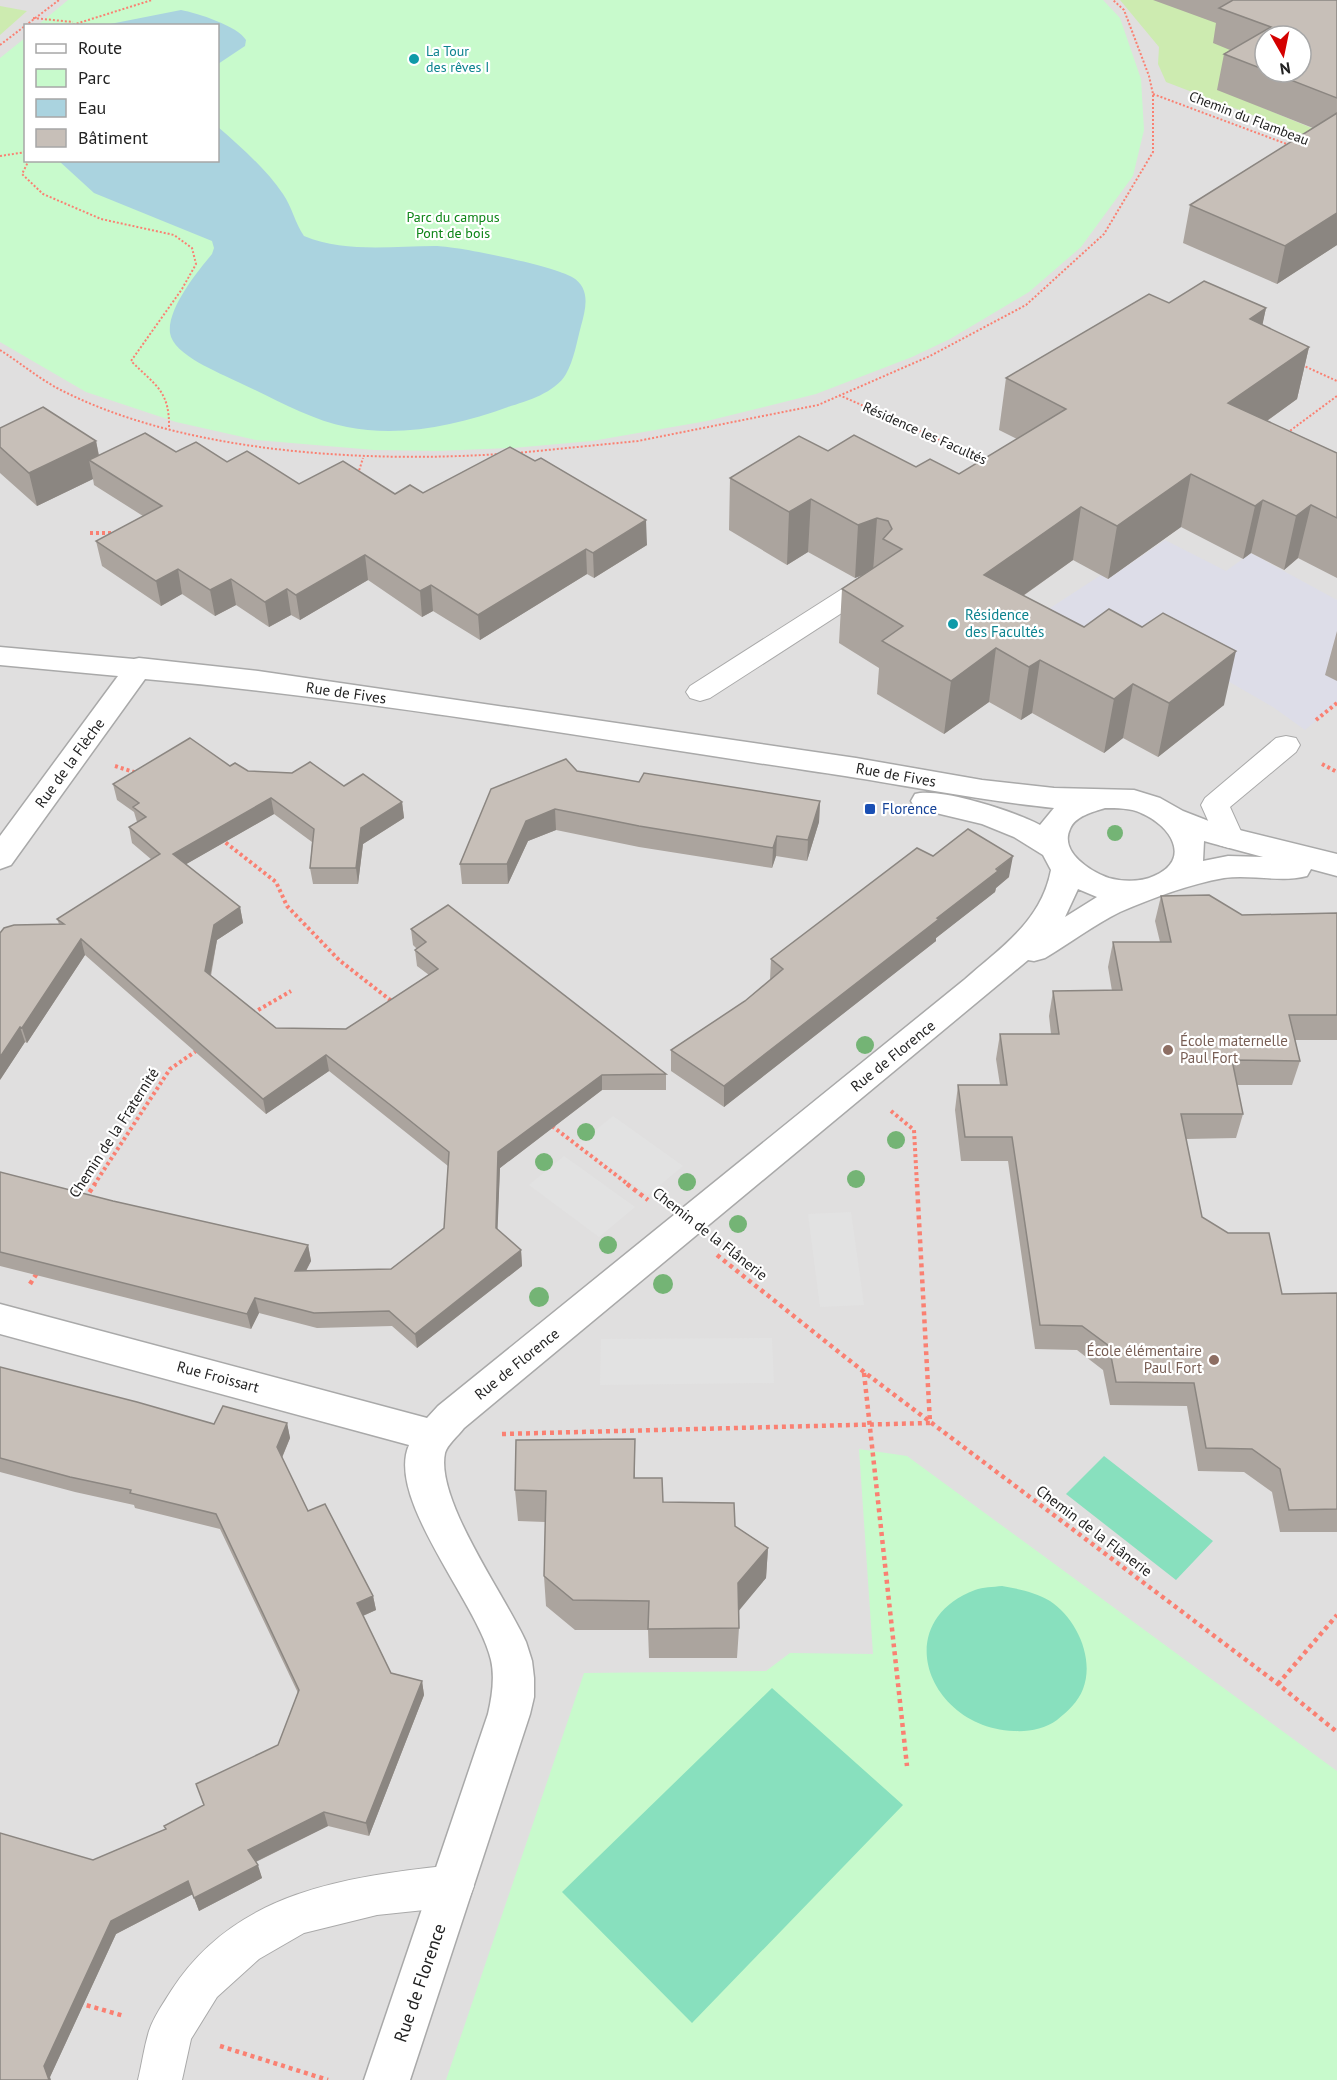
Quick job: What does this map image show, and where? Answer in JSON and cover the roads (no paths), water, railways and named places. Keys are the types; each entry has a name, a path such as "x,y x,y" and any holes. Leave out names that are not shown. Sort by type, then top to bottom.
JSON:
{"street":[{"name":"Rue de Fives","path":"0,656 139,667 290,684 836,765 982,790 1054,798 1102,798"},
{"name":"Rue de la Flèche","path":"0,858 139,667"},
{"name":"Rue de Fives","path":"691,745 972,812 1028,831 1060,858"},
{"path":"1337,865 1196,828 1149,805 1118,798 1102,798 1073,807 1063,815 1052,835 1060,858 1091,884 1120,892 1149,890 1179,876 1228,867 1265,866 1337,872"},
{"path":"1174,819 1187,835 1190,853 1189,861 1179,876"},
{"name":"Rue de Florence","path":"387,2080 453,1887 513,1697 512,1661 499,1625 441,1522 430,1496 426,1483 424,1459 427,1448 451,1417 975,988 1039,930 1060,899 1060,858"},
{"name":"Rue de Florence","path":"975,988 1075,923 1108,905 1149,890"},
{"name":"Rue Froissart","path":"3,1320 435,1436"}],"lane":[{"path":"700,692 873,581"},
{"path":"1228,837 1215,805 1286,746"},
{"path":"160,2080 171,2031 202,1982 244,1944 296,1914 377,1894 453,1887"}],"water":[{"path":"181,10 226,25 246,40 245,46 219,63 219,24 110,24"},
{"path":"219,128 269,176 286,199 304,236 352,247 435,246 463,249 526,262 572,277 582,287 586,299 571,363 561,381 548,391 524,402 469,419 429,428 388,431 333,424 292,408 220,374 179,349 170,333 173,313 184,291 212,254 214,248 212,241 94,193 60,162 219,162"}],"place":[{"name":"La Tour des rêves I","path":"414,59"},
{"name":"Résidence des Facultés","path":"953,624"},
{"name":"Florence","path":"870,809"},
{"name":"École maternelle Paul Fort","path":"1168,1050"},
{"name":"École élémentaire Paul Fort","path":"1214,1360"}],"park label":[{"name":"Parc du campus Pont de bois","path":"453,226"}]}
